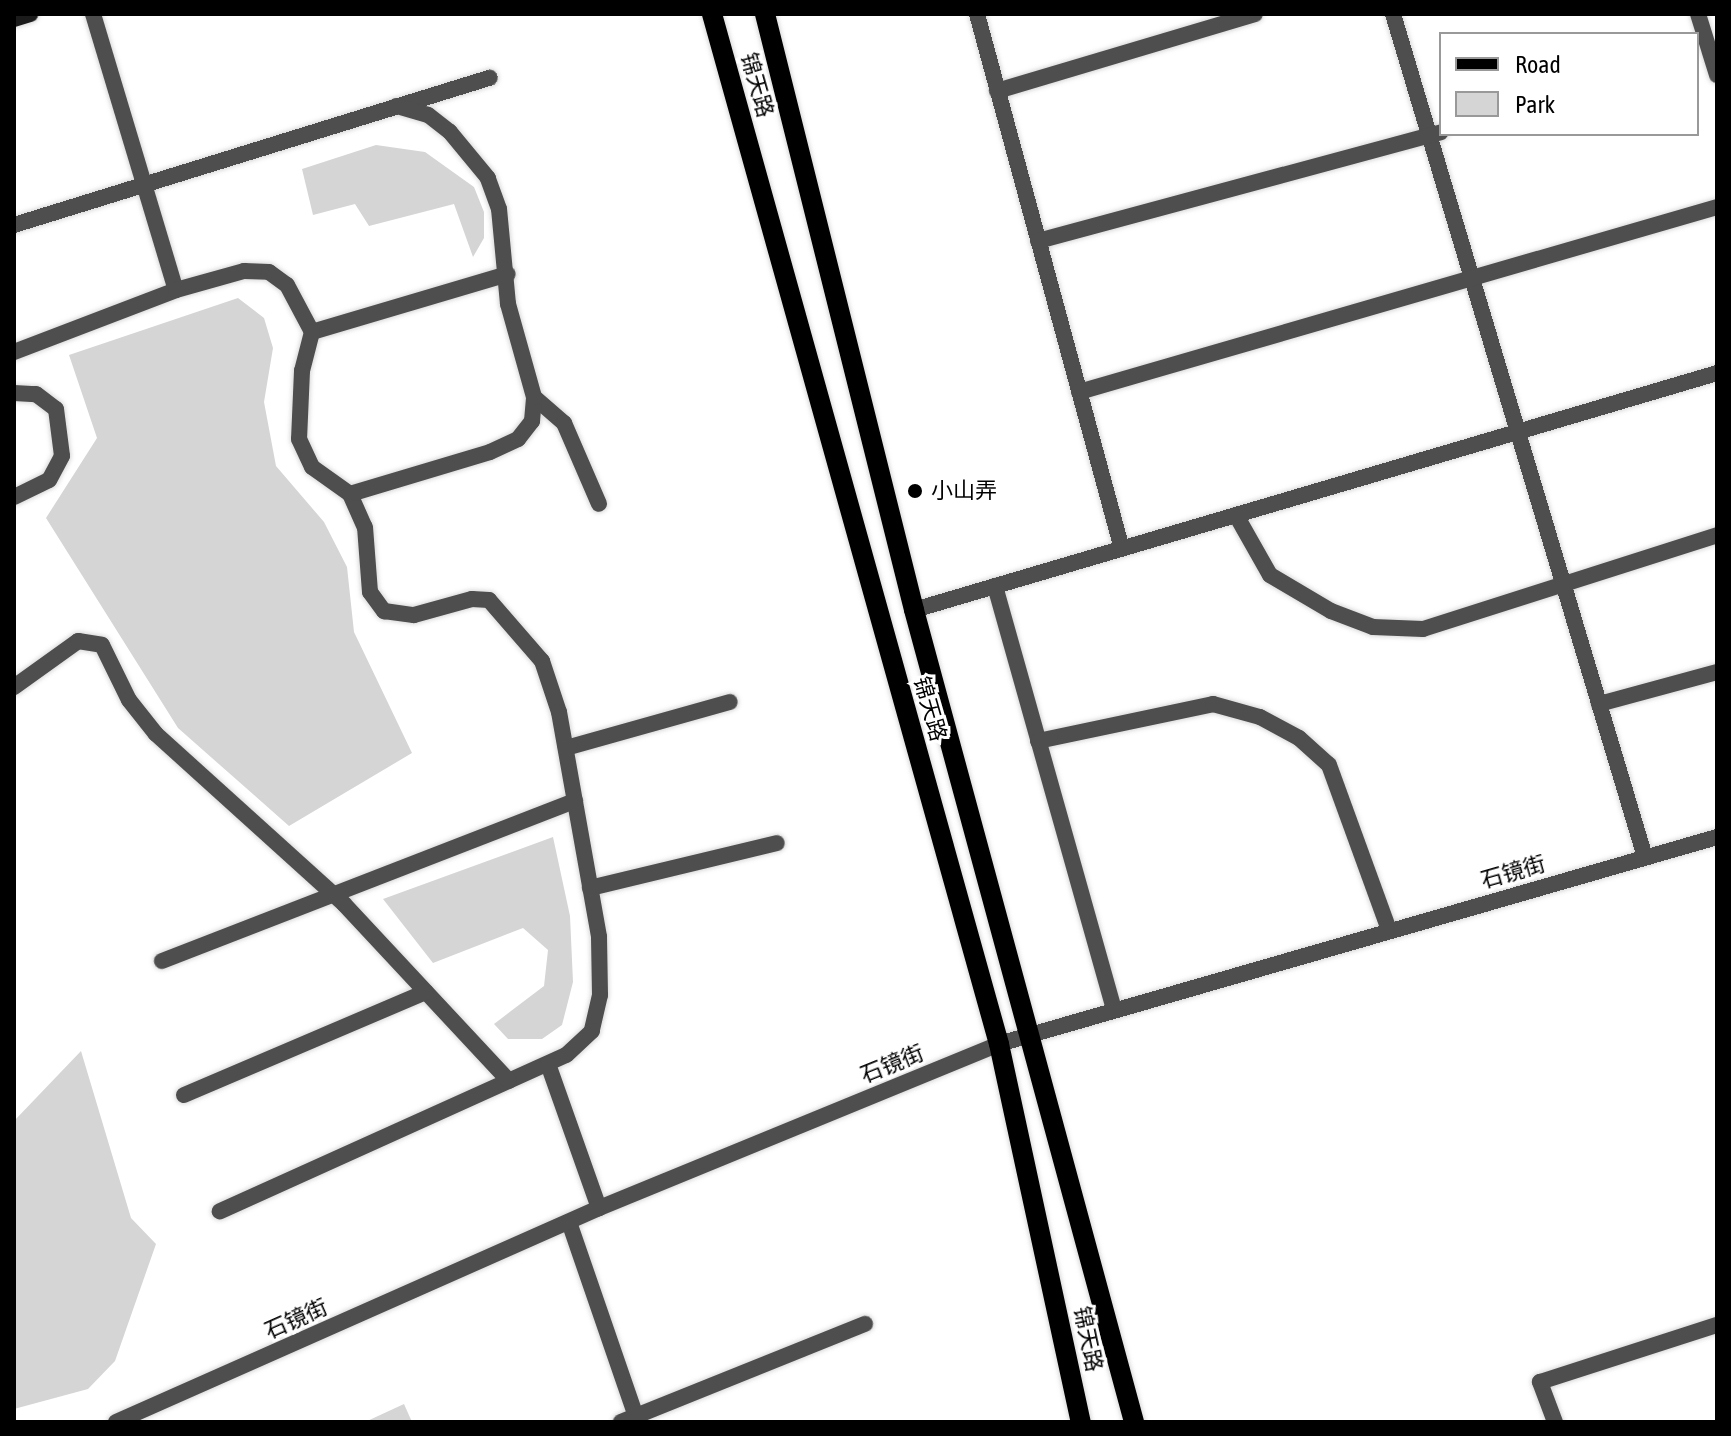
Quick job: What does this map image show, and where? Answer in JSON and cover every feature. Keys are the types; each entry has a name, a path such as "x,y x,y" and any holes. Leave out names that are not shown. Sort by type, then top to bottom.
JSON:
{"main road":[{"path":"14,19 30,14"},
{"name":"锦天路","path":"712,14 999,1044 1081,1422"},
{"name":"锦天路","path":"765,14 914,610 1032,1033 1134,1422"}],"street":[{"path":"93,14 176,290"},
{"path":"977,14 1122,549"},
{"path":"997,91 1255,14"},
{"path":"1393,14 1435,133 1472,278 1645,857"},
{"path":"1698,14 1704,54 1717,75"},
{"path":"14,225 490,78"},
{"path":"350,494 490,452 518,439 532,421 534,397 508,304 508,274 499,209 488,178 450,132 428,115 396,106"},
{"path":"1038,241 1435,133"},
{"path":"1079,392 1717,207"},
{"path":"14,352 176,290 244,271 269,272 287,285 312,332 302,371 299,439 312,467 350,494 365,527 370,592 384,611 414,615 472,599 489,600 542,661 566,748 590,888 600,995 592,1031 548,1064 220,1211"},
{"path":"312,332 508,274"},
{"path":"914,610 1717,373"},
{"path":"14,393 36,394 56,409 62,456 49,480 14,497"},
{"path":"534,397 564,423 599,504"},
{"path":"1236,515 1270,575 1331,611 1373,627 1423,629 1717,535"},
{"path":"995,586 1114,1009"},
{"path":"14,687 78,641 102,645 129,700 156,734 333,893 509,1081"},
{"path":"1599,704 1717,672"},
{"path":"566,748 730,702"},
{"path":"1038,741 1213,704 1260,717 1299,738 1329,765 1389,930"},
{"path":"162,961 575,801"},
{"name":"石镜街","path":"116,1422 599,1208 999,1044 1717,837"},
{"path":"590,888 777,843"},
{"path":"184,1095 426,992"},
{"path":"548,1064 599,1208"},
{"path":"569,1222 631,1420 865,1324"},
{"path":"1555,1422 1540,1382 1717,1325"}],"green space":[{"path":"376,145 425,152 474,187 484,212 484,238 473,257 454,204 369,226 355,204 313,215 302,169"},
{"path":"238,298 264,318 273,348 264,402 276,466 324,522 347,567 354,632 412,753 289,826 178,728 46,518 97,438 69,355"},
{"path":"553,837 570,916 573,982 562,1025 542,1039 508,1039 494,1024 544,986 548,950 523,928 433,963 383,899"},
{"path":"81,1051 131,1218 156,1244 115,1361 88,1389 14,1409 14,1121"},
{"path":"404,1404 412,1422 365,1422"}],"place":[{"name":"小山弄","path":"915,491"}]}
